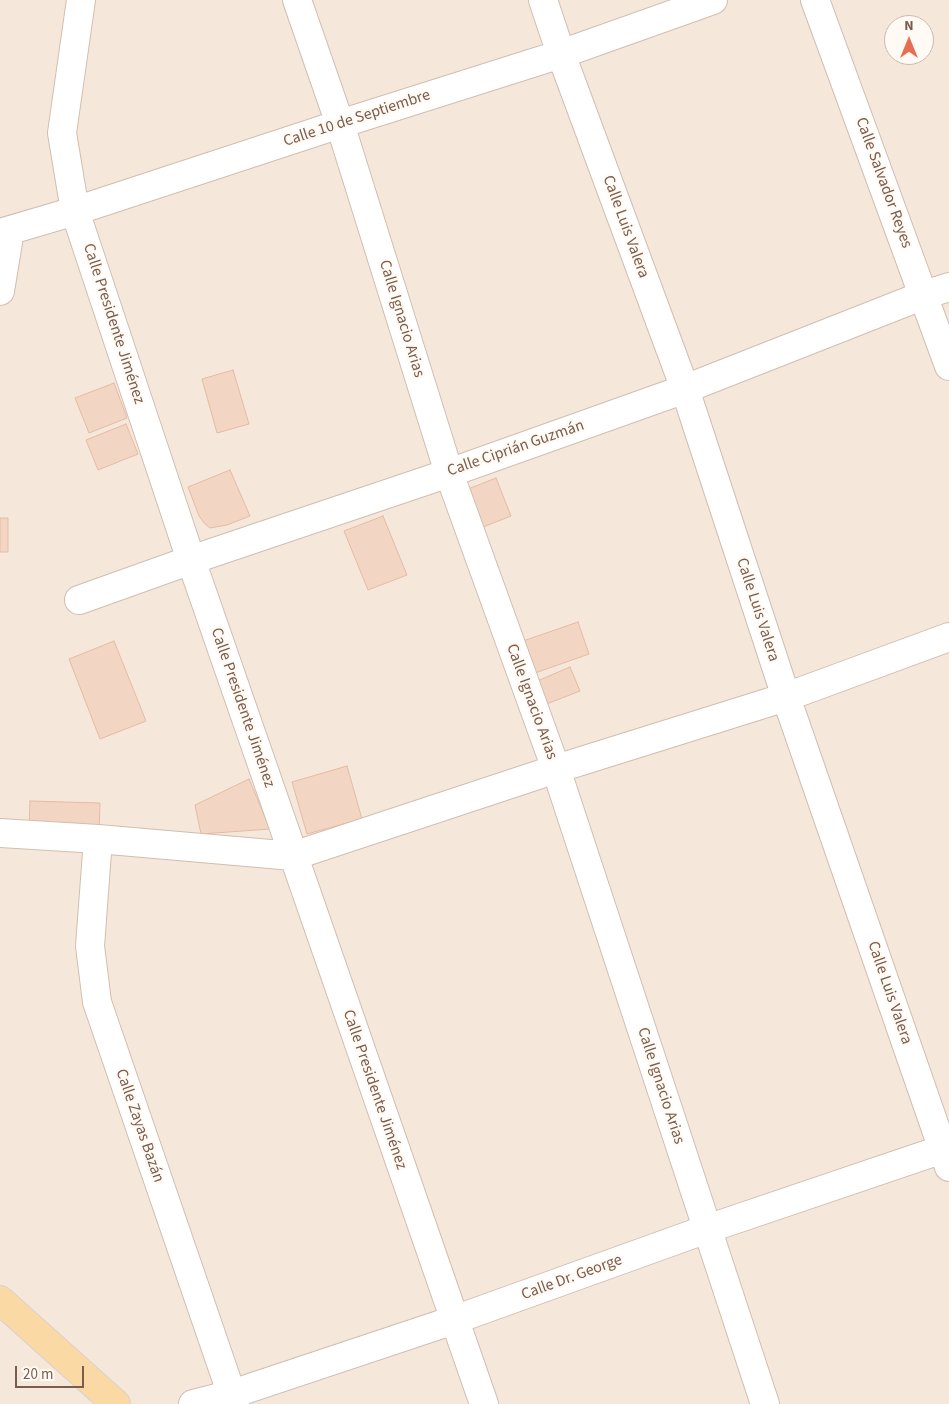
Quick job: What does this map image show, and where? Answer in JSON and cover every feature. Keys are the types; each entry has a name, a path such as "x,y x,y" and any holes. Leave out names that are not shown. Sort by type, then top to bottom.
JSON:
{"main road":[{"path":"0,1300 116,1404"}],"street":[{"name":"Calle Presidente Jiménez","path":"81,0 62,133 75,211 191,560 484,1404"},
{"name":"Calle Ignacio Arias","path":"297,0 340,124 449,473 556,769 765,1404"},
{"name":"Calle Luis Valera","path":"543,0 685,389 786,697 947,1154"},
{"name":"Calle 10 de Septiembre","path":"5,231 75,211 562,54 713,0"},
{"name":"Calle Salvador Reyes","path":"815,0 936,291 949,366"},
{"path":"0,291 5,231"},
{"name":"Calle Ciprián Guzmán","path":"79,600 449,473 685,389 936,291"},
{"path":"0,833 98,839 293,856 556,769 786,697 949,637"},
{"name":"Calle Zayas Bazán","path":"98,839 90,946 97,1002 234,1399"},
{"name":"Calle Dr. George","path":"193,1404 234,1399 706,1229 947,1154"}],"shaded area":[{"path":"0,0 949,0 949,1404 0,1404"}],"building":[{"path":"233,370 249,424 217,433 202,379"},
{"path":"114,383 127,418 89,433 75,398"},
{"path":"126,424 138,454 98,470 86,440"},
{"path":"230,470 250,516 227,525 210,528 199,516 188,487"},
{"path":"496,478 511,516 483,527 468,489"},
{"path":"383,516 407,575 368,590 344,531"},
{"path":"0,518 8,518 8,552 0,552"},
{"path":"578,622 589,654 535,673 523,641"},
{"path":"114,641 146,721 100,739 69,659"},
{"path":"570,667 580,691 544,705 535,682"},
{"path":"347,766 362,819 307,834 292,782"},
{"path":"249,779 270,829 201,834 195,805"},
{"path":"30,801 100,803 99,832 29,829"}]}
